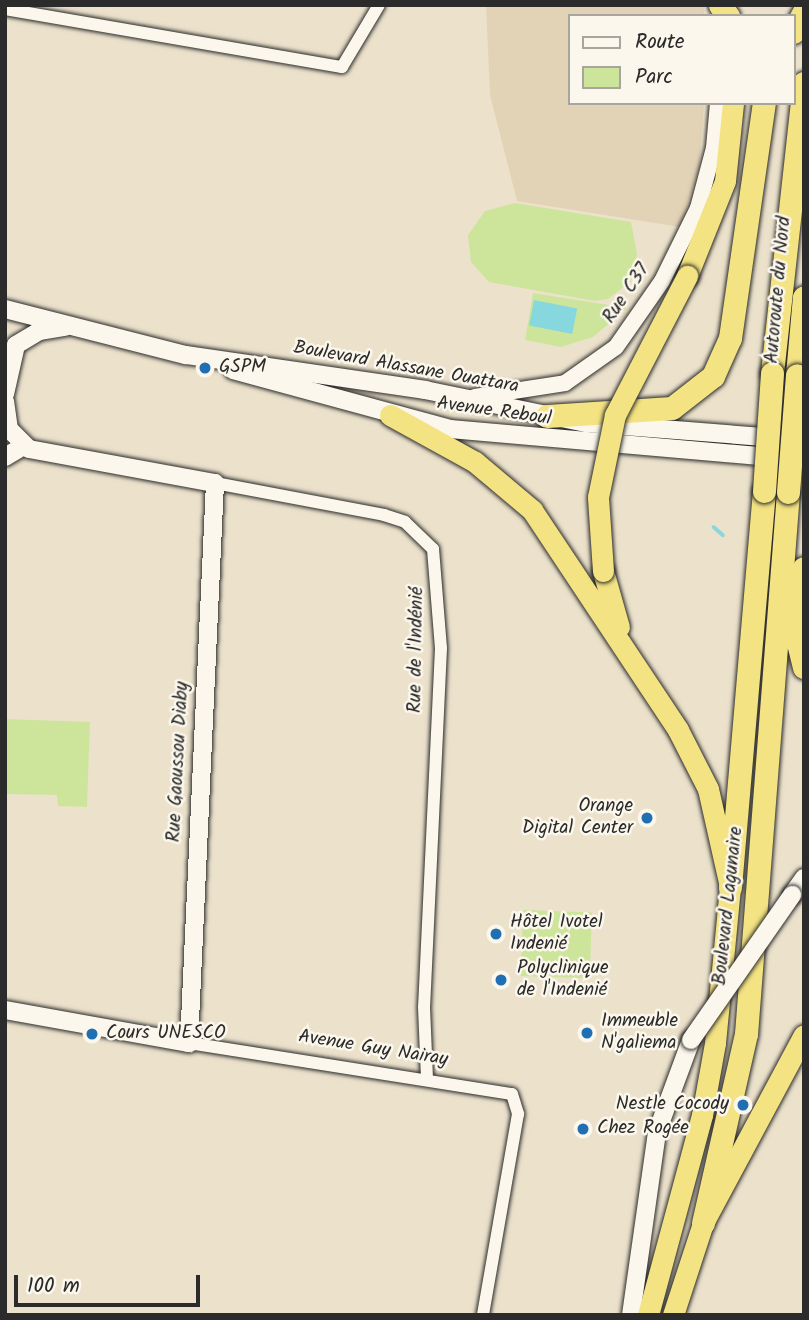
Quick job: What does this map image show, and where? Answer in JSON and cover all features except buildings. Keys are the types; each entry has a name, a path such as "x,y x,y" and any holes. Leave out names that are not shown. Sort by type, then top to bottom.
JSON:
{"highway":[{"path":"795,28 804,11"},
{"name":"Autoroute du Nord","path":"764,491 772,373 804,83"},
{"path":"638,674 603,571 598,498 615,415 687,276 725,181 733,105"},
{"path":"547,416 660,411 697,394 713,376 730,338 764,105"},
{"name":"Autoroute du Nord","path":"788,492 804,298"},
{"path":"390,415 475,462 532,510 699,767 730,887"},
{"name":"Boulevard Lagunaire","path":"648,1315 702,1115 730,887 764,491"},
{"name":"Boulevard Lagunaire","path":"673,1315 703,1223 747,1034 788,492"},
{"path":"804,568 797,639 804,667"},
{"path":"703,1223 804,1035"}],"main road":[{"name":"Boulevard Alassane Ouattara","path":"5,309 186,355 462,398 547,416 804,440"},
{"path":"5,394 8,362 21,340 73,326"},
{"name":"Avenue Reboul","path":"186,355 390,415 508,438 804,460"},
{"path":"5,401 9,429 23,446 5,457"},
{"name":"Rue de l'Indénié","path":"23,446 215,483"},
{"name":"Rue Gaoussou Diaby","path":"189,1043 215,483"},
{"path":"631,1315 657,1132 691,1040 804,878"},
{"name":"Avenue Guy Nairay","path":"9,1013 189,1043"}],"street":[{"path":"5,8 345,66 379,5"},
{"name":"Rue C37","path":"462,398 565,383 616,347 662,281 698,208 710,169 718,105"},
{"name":"Rue de l'Indénié","path":"215,483 384,515 405,522 433,549 441,648 424,1007 427,1078"},
{"name":"Avenue Guy Nairay","path":"189,1043 427,1078 512,1094 519,1103 483,1315"}],"shaded area":[{"path":"486,5 703,5 705,14 568,14 568,105 704,105 699,166 680,227 517,201 490,95"}],"green space":[{"path":"515,203 631,222 637,254 631,281 608,299 595,301 489,282 471,262 468,235 485,211"},
{"path":"533,293 627,308 593,337 561,347 525,340"},
{"path":"5,719 90,722 87,807 58,806 57,795 5,794"},
{"path":"523,910 592,912 590,978 521,976"}],"water":[{"path":"534,300 577,308 572,334 529,326"}],"waterway":[{"path":"714,527 723,535"}],"place":[{"name":"GSPM","path":"205,368"},
{"name":"Orange Digital Center","path":"647,818"},
{"name":"Hôtel Ivotel Indenié","path":"496,934"},
{"name":"Polyclinique de l'Indenié","path":"501,980"},
{"name":"Immeuble N'galiema","path":"587,1033"},
{"name":"Cours UNESCO","path":"92,1034"},
{"name":"Nestle Cocody","path":"743,1105"},
{"name":"Chez Rogée","path":"583,1129"}]}
